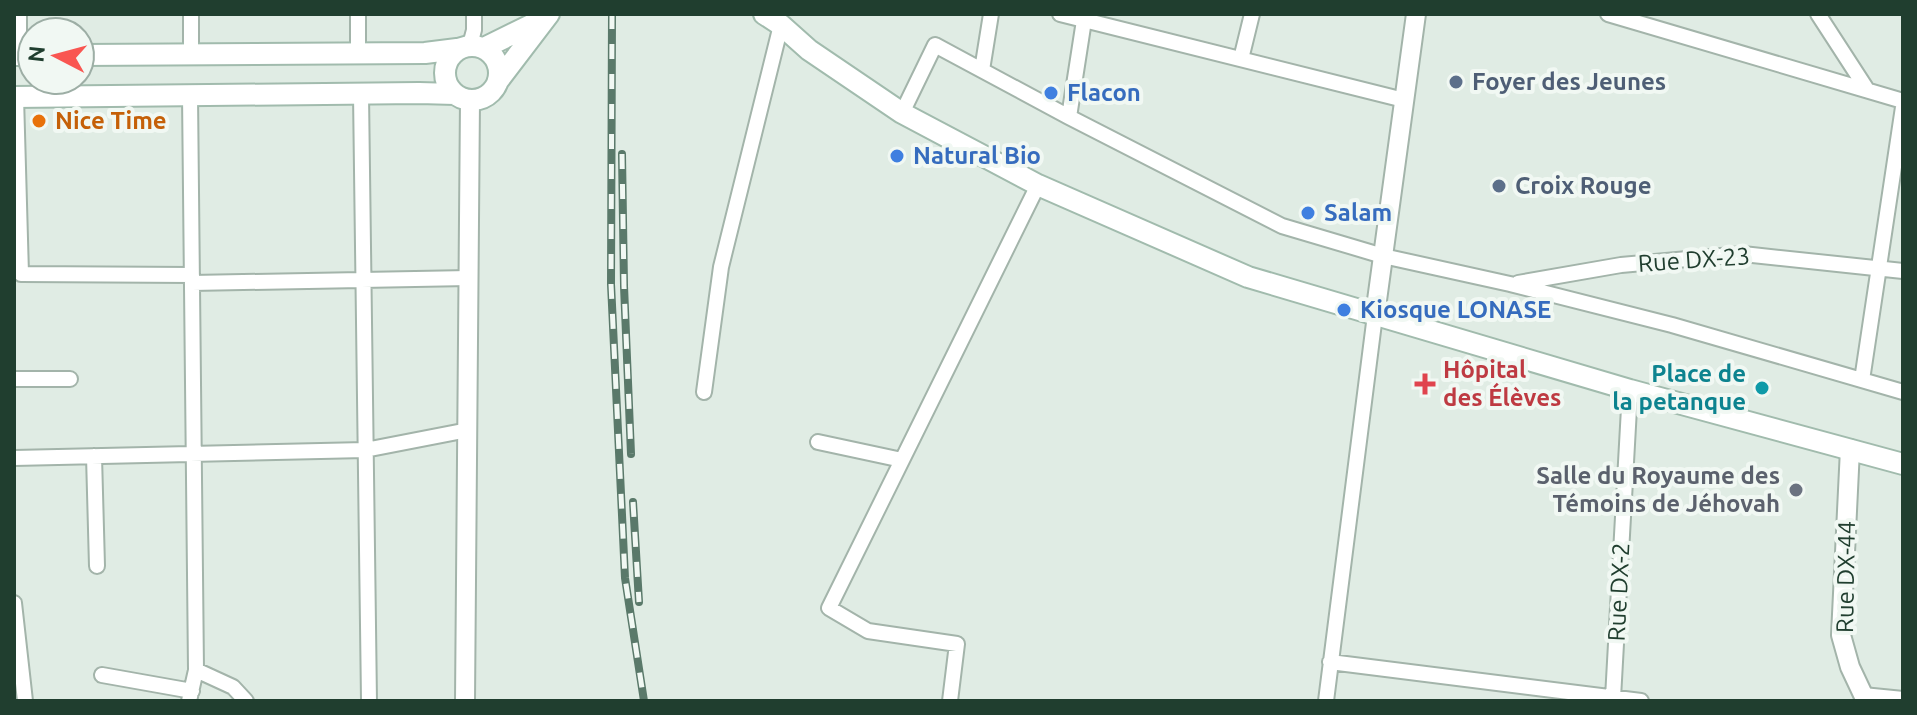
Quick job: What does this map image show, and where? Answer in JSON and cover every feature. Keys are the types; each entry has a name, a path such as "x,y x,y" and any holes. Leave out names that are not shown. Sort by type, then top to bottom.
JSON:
{"main road":[{"path":"96,55 425,53 507,38 548,16"},
{"path":"15,97 361,94 479,99 494,89 548,16"},
{"path":"772,20 809,50 902,113 1038,185 1248,277 1630,390 1903,464"},
{"path":"462,97 445,80 446,63 471,47 491,52 499,66 498,81"}],"street":[{"path":"191,14 191,54"},
{"path":"358,14 358,53"},
{"path":"471,47 474,14"},
{"path":"982,70 991,14"},
{"path":"1060,14 1085,17 1404,100"},
{"path":"1241,59 1252,14"},
{"path":"1326,701 1416,14"},
{"path":"1608,14 1903,101"},
{"path":"1818,14 1866,88"},
{"path":"1069,117 1085,17"},
{"path":"704,392 721,267 748,162 772,20"},
{"path":"902,113 935,45 1282,226 1383,256 1672,325 1903,392"},
{"path":"361,94 369,701"},
{"path":"102,675 190,696 196,670 190,95"},
{"path":"15,97 21,274 363,281 469,278"},
{"path":"462,97 469,278 465,701"},
{"path":"1862,380 1903,107"},
{"path":"950,701 957,644 868,631 829,608 1038,185"},
{"name":"Rue DX-23","path":"1510,284 1621,265 1743,254 1903,271"},
{"path":"14,379 70,379"},
{"name":"Rue DX-2","path":"1613,698 1630,390"},
{"path":"14,458 365,450 468,430"},
{"path":"818,442 902,460"},
{"name":"Rue DX-44","path":"1850,449 1841,635 1850,667 1865,698"},
{"path":"94,456 97,566"},
{"path":"14,603 25,701"},
{"path":"1330,662 1641,701"},
{"path":"196,670 233,687 246,701"},
{"path":"1865,698 1903,699"}],"railway":[{"path":"612,14 611,284 625,578 644,701"},
{"path":"622,154 631,454"},
{"path":"633,502 639,602"}],"place":[{"name":"Foyer des Jeunes","path":"1456,82"},
{"name":"Flacon","path":"1051,93"},
{"name":"Nice Time","path":"39,121"},
{"name":"Natural Bio","path":"897,156"},
{"name":"Croix Rouge","path":"1499,186"},
{"name":"Salam","path":"1308,213"},
{"name":"Kiosque LONASE","path":"1344,310"},
{"name":"Hôpital des Élèves","path":"1425,384"},
{"name":"Place de la petanque","path":"1762,388"},
{"name":"Salle du Royaume des Témoins de Jéhovah","path":"1796,490"}]}
